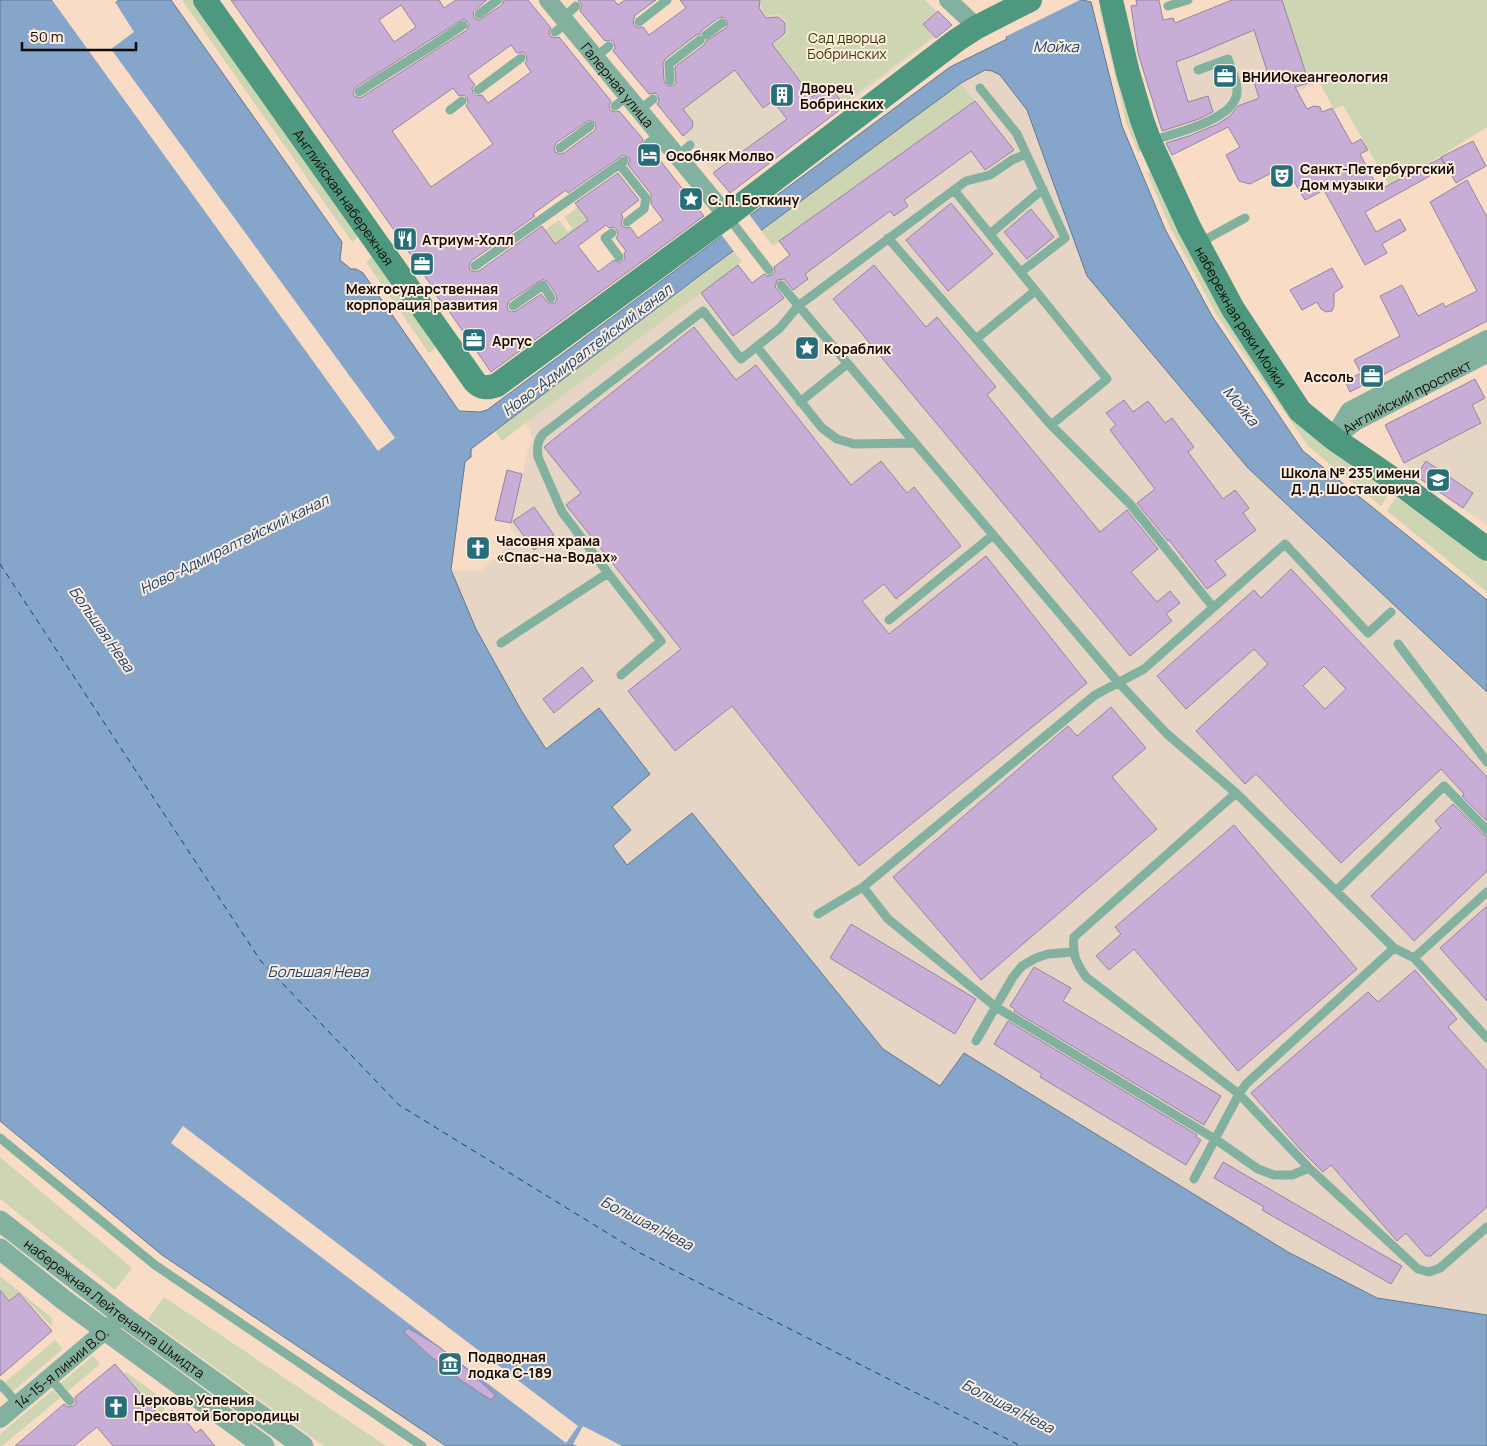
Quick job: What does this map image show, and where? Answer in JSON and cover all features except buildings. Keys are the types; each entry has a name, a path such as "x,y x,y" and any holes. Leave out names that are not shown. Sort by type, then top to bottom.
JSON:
{"main road":[{"name":"Английская набережная","path":"205,0 475,382 480,386 488,388 497,385 571,324 635,277 731,220"},
{"path":"731,220 956,40 986,22 1030,0"},
{"name":"набережная реки Мойки","path":"1111,0 1128,73 1150,142 1198,243 1233,309 1300,411 1333,438 1400,484 1487,549"}],"street":[{"name":"Галерная улица","path":"548,0 565,20 602,52 621,101 646,105 653,139 684,151 731,220"},
{"path":"948,0 986,22"},
{"name":"Английский проспект","path":"1333,438 1349,411 1482,349"},
{"name":"набережная Лейтенанта Шмидта","path":"0,1221 123,1316 303,1446"},
{"name":"набережная Лейтенанта Шмидта","path":"0,1249 105,1331 264,1446"},
{"name":"14-15-я линии В.О.","path":"0,1419 123,1316"}],"lane":[{"path":"479,14 498,0"},
{"path":"639,22 667,0"},
{"path":"1168,6 1188,0"},
{"path":"670,81 669,64 722,23"},
{"path":"359,92 463,25"},
{"path":"478,90 521,58"},
{"path":"1150,142 1215,118 1235,100 1237,85 1228,59 1198,70"},
{"path":"980,88 1016,134 1065,238 1021,272"},
{"path":"450,110 462,101"},
{"path":"560,148 590,126"},
{"path":"621,675 661,642 562,512 538,457 538,439 703,311 740,359 780,328 798,306 966,181 990,175 1012,160 1026,154"},
{"path":"475,266 622,163 646,198 644,209 627,222"},
{"path":"954,190 1107,379 1050,425"},
{"path":"990,234 1043,190"},
{"path":"1198,243 1245,218"},
{"path":"731,220 769,270"},
{"path":"612,233 605,238 619,256"},
{"path":"888,238 1050,425 1130,504 1213,607"},
{"path":"513,306 542,285 552,298"},
{"path":"781,285 1118,682 1167,734 1236,793 1394,948 1414,958 1487,1038"},
{"path":"976,339 1035,291"},
{"path":"757,347 822,428 837,439 854,444 915,443"},
{"path":"800,402 848,364"},
{"path":"889,620 993,535"},
{"path":"818,914 863,887 1094,694 1144,669 1284,544 1368,633 1391,612"},
{"path":"501,643 608,574"},
{"path":"1398,644 1487,762"},
{"path":"1336,891 1444,786 1487,830"},
{"path":"1236,793 1074,937 1073,952 1078,966 1086,977 1239,1094 1309,1168 1418,1269 1429,1272 1440,1268 1487,1227"},
{"path":"863,887 888,919 996,1007 1215,1139 1258,1169 1274,1175 1292,1175 1309,1168"},
{"path":"1414,958 1487,892"},
{"path":"1194,1179 1246,1084 1394,948"},
{"path":"976,1041 1013,977 1022,966 1048,954 1073,952"},
{"path":"0,1138 155,1265 422,1446"},
{"path":"50,1378 70,1402"},
{"path":"0,1384 18,1404"}],"shaded area":[{"path":"710,0 925,0 952,25 730,192 623,64"},
{"name":"ВНИИОкеангеология","path":"1279,0 1310,86 1171,155 1138,53"},
{"path":"985,70 1000,75 1027,110 1088,276 1248,468 1487,692 1487,1315 1377,1298 1288,1252 964,1053 940,1086 883,1049 692,814 627,865 612,846 631,830 612,807 649,774 547,749 521,710 476,629 451,570 480,571 517,538 510,526 529,446 533,438 526,423 738,265 752,283 789,255 779,241 975,101 961,83"},
{"path":"1475,379 1487,402 1487,433 1457,449 1468,471 1460,484 1427,461 1416,476 1404,463 1385,425"},
{"name":"Школа № 235 имени Д. Д. Шостаковича","path":"1487,433 1487,525 1416,476 1426,461 1460,483 1468,471 1456,449"}],"green space":[{"path":"182,0 193,0 359,236 352,242"},
{"name":"Сад дворца Бобринских","path":"760,0 924,0 936,11 921,23 933,37 845,102 838,91 831,87 823,88 812,95 774,45 788,33 787,22 779,14 767,16"},
{"path":"1282,0 1487,0 1487,127 1390,187 1343,105 1334,109 1319,82 1310,86"},
{"path":"1099,8 1102,8 1162,196 1179,233 1222,310 1299,426 1389,493 1381,506 1309,447 1216,314 1170,227 1147,173 1150,171 1142,151 1138,152 1127,125"},
{"path":"961,83 975,101 773,246 761,231"},
{"path":"578,207 588,220 555,244 545,230 559,220 568,232 572,228 564,217"},
{"path":"734,251 742,262 502,441 495,431"},
{"path":"374,256 437,347 429,353 366,262"},
{"path":"1396,497 1487,563 1487,592 1387,511"},
{"path":"0,1157 132,1268 115,1290 0,1199"},
{"path":"0,1276 52,1318 52,1327 19,1292 9,1300 0,1290"},
{"path":"164,1297 386,1446 324,1446 148,1319"},
{"path":"55,1340 63,1349 11,1393 3,1384"},
{"path":"93,1356 100,1364 68,1391 61,1383"},
{"path":"126,1372 167,1402 164,1410 158,1415 124,1374"},
{"path":"53,1390 60,1398 0,1446 0,1434"}],"water":[{"name":"Большая Нева","path":"0,0 171,0 342,242 340,260 351,269 356,269 363,273 459,411 480,412 487,410 950,67 1007,39 988,0 1083,0 1091,2 1122,126 1165,229 1212,316 1303,451 1487,600 1487,692 1248,468 1087,276 1027,110 1000,75 985,70 961,83 698,277 471,449 471,457 465,462 451,570 476,629 521,710 546,749 599,708 650,774 612,807 631,830 613,846 627,865 692,813 883,1049 940,1086 964,1053 1288,1252 1377,1298 1487,1315 1487,1446 446,1446 162,1255 0,1121"}],"pier":[{"path":"52,0 118,0 115,2 134,32 111,49 395,438 378,451"},
{"path":"987,0 1080,0 1005,37"},
{"path":"749,214 763,233 735,253 721,234"},
{"path":"183,1126 578,1426 566,1443 171,1143"},
{"path":"583,1426 622,1446 577,1446 573,1444"}],"ferry route":[{"path":"0,564 260,960 399,1105 640,1253 1021,1446"}],"place":[{"name":"ВНИИОкеангеология","path":"1225,76"},
{"name":"Дворец Бобринских","path":"782,95"},
{"name":"Особняк Молво","path":"649,155"},
{"name":"Санкт-Петербургский Дом музыки","path":"1282,176"},
{"name":"С. П. Боткину","path":"691,199"},
{"name":"Атриум-Холл","path":"405,239"},
{"name":"Межгосударственная корпорация развития","path":"422,264"},
{"name":"Аргус","path":"474,340"},
{"name":"Кораблик","path":"807,348"},
{"name":"Ассоль","path":"1372,376"},
{"name":"Школа № 235 имени Д. Д. Шостаковича","path":"1438,480"},
{"name":"Часовня храма «Спас-на-Водах»","path":"478,548"},
{"name":"Подводная лодка С-189","path":"450,1364"},
{"name":"Церковь Успения Пресвятой Богородицы","path":"116,1407"}],"water label":[{"name":"Мойка","path":"1056,46"},
{"name":"Ново-Адмиралтейский канал","path":"587,350"},
{"name":"Мойка","path":"1241,406"},
{"name":"Ново-Адмиралтейский канал","path":"234,544"}]}
